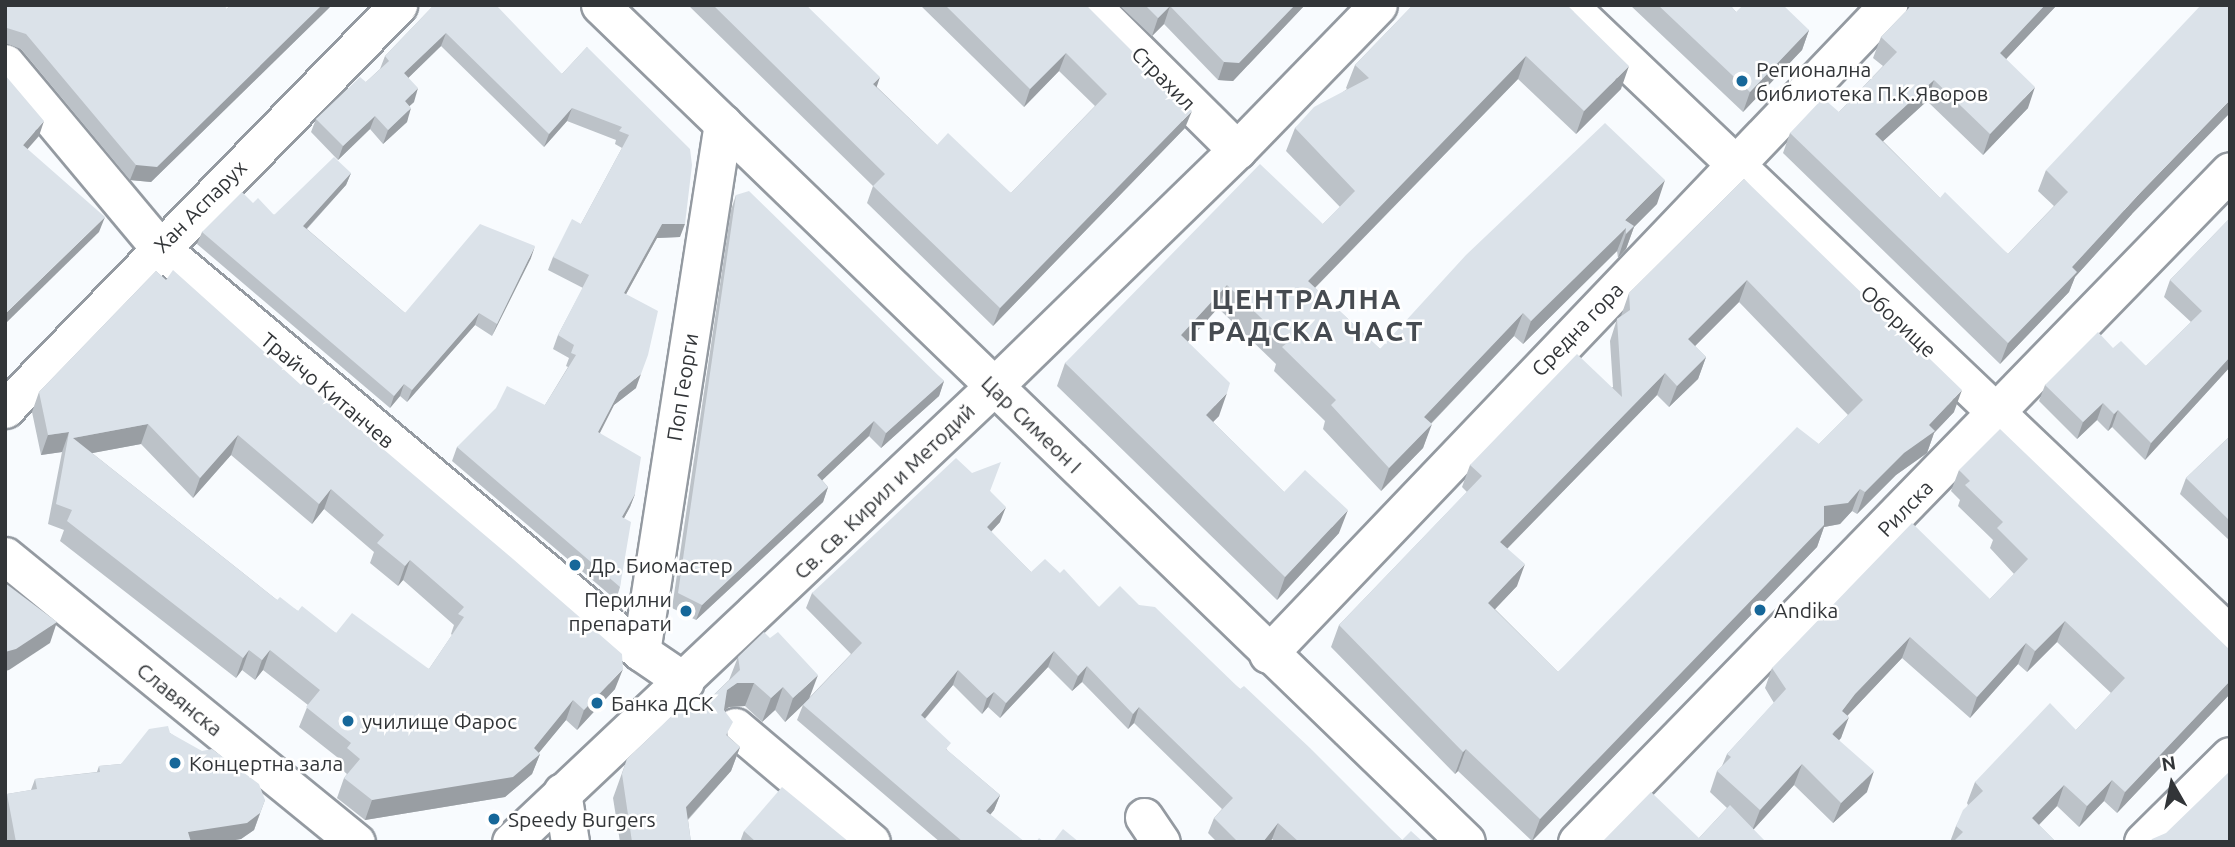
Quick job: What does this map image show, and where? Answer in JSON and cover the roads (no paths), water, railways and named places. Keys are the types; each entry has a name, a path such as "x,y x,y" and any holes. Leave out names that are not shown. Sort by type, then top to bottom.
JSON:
{"street":[{"name":"Хан Аспарух","path":"5,409 159,247 398,5"},
{"name":"Цар Симеон I","path":"600,5 1268,654 1466,842"},
{"name":"Страхил","path":"1091,5 1237,150"},
{"name":"Св. Св. Кирил и Методий","path":"511,842 562,792 685,682 994,386 1237,150 1378,5"},
{"name":"Оборище","path":"1569,5 2230,635"},
{"name":"Средна гора","path":"1268,654 1888,5"},
{"name":"Трайчо Китанчев","path":"5,63 159,247 641,652 685,682"},
{"name":"Поп Георги","path":"641,652 723,123"},
{"name":"Рилска","path":"1577,842 1997,414 2230,170"},
{"name":"Славянска","path":"5,556 356,842"},
{"path":"735,727 871,842"},
{"path":"2143,842 2230,756"},
{"path":"562,792 570,842"}],"place":[{"name":"Регионална библиотека П.К.Яворов","path":"1742,81"},
{"name":"Др. Биомастер","path":"575,565"},
{"name":"Andika","path":"1760,610"},
{"name":"Перилни препарати","path":"686,611"},
{"name":"Банка ДСК","path":"597,703"},
{"name":"училище Фарос","path":"348,721"},
{"name":"Концертна зала","path":"175,763"},
{"name":"Speedy Burgers","path":"494,819"}],"district":[{"name":"ЦЕНТРАЛНА ГРАДСКА ЧАСТ","path":"1307,315"}]}
